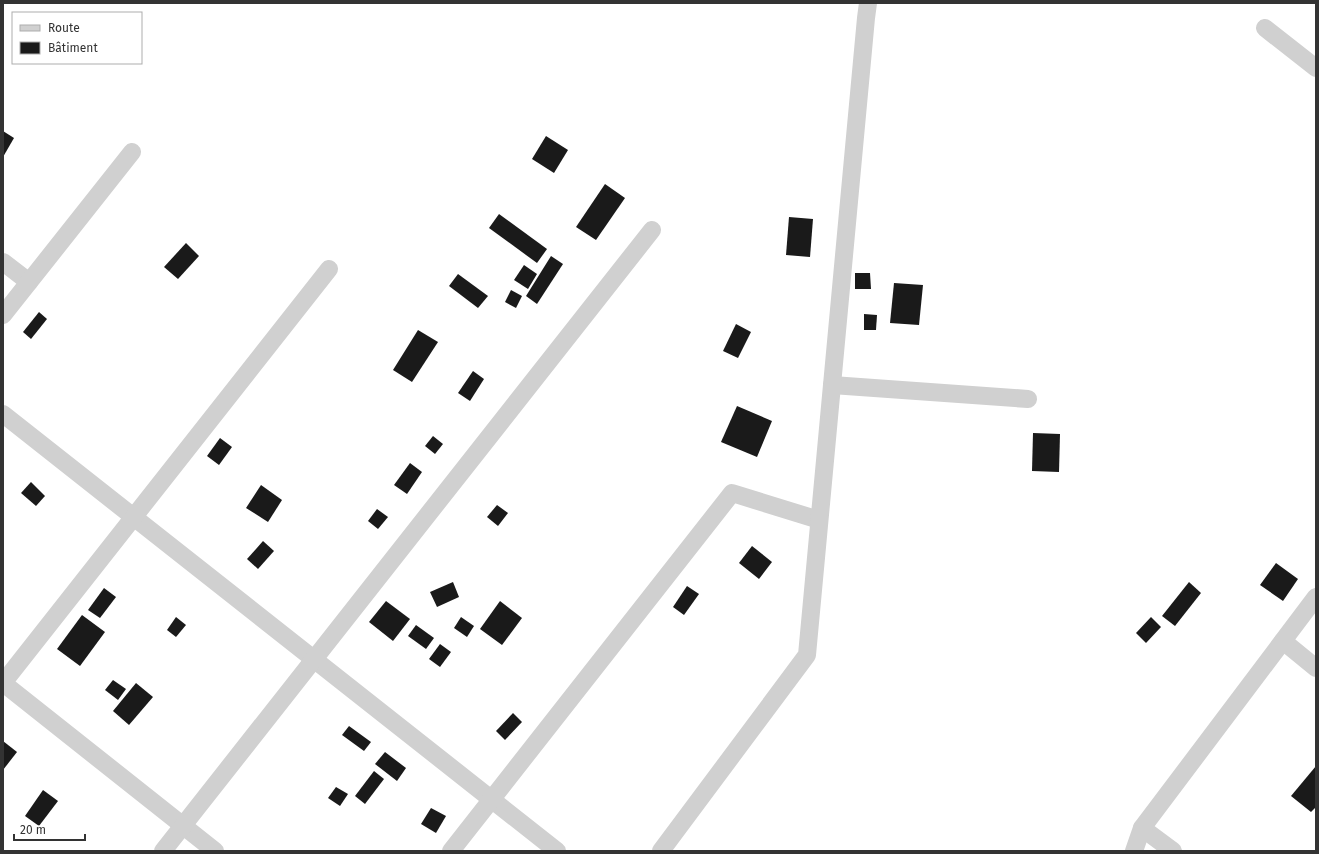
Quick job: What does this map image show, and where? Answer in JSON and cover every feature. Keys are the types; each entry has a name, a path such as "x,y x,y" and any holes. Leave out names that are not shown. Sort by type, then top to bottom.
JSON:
{"street":[{"path":"661,851 807,655 868,3"},
{"path":"1265,28 1316,68"},
{"path":"3,315 132,152"},
{"path":"164,851 652,230"},
{"path":"3,262 29,282"},
{"path":"216,851 3,683 329,269"},
{"path":"832,385 1028,400"},
{"path":"3,414 557,851"},
{"path":"450,851 732,493 819,520"},
{"path":"1134,851 1142,828 1316,598"},
{"path":"1283,641 1316,668"},
{"path":"1142,828 1172,851"}],"building":[{"path":"3,131 14,138 3,157"},
{"path":"546,136 568,150 554,173 532,159"},
{"path":"605,184 625,198 596,240 576,227"},
{"path":"499,214 547,249 537,263 489,228"},
{"path":"789,217 813,219 810,257 786,255"},
{"path":"186,243 199,256 178,279 164,267"},
{"path":"551,256 563,264 537,304 526,296"},
{"path":"524,265 537,274 528,289 514,280"},
{"path":"855,273 870,273 871,289 855,289"},
{"path":"458,274 488,296 478,308 449,286"},
{"path":"894,283 923,285 919,325 890,323"},
{"path":"511,290 522,296 516,308 505,302"},
{"path":"39,312 47,319 31,339 23,332"},
{"path":"864,314 877,315 876,330 864,330"},
{"path":"736,324 751,332 738,358 723,351"},
{"path":"418,330 438,342 412,382 393,370"},
{"path":"473,371 484,379 470,401 458,393"},
{"path":"737,406 772,421 757,457 721,442"},
{"path":"1033,433 1060,434 1059,472 1032,471"},
{"path":"433,436 443,444 435,454 425,446"},
{"path":"220,438 232,447 219,465 207,456"},
{"path":"410,463 422,472 407,494 394,485"},
{"path":"31,482 45,496 36,506 21,493"},
{"path":"261,485 282,500 268,522 246,508"},
{"path":"497,505 508,513 498,526 487,517"},
{"path":"377,509 388,517 378,529 368,521"},
{"path":"263,541 274,551 258,569 247,559"},
{"path":"752,546 772,562 759,579 739,563"},
{"path":"1276,563 1298,579 1283,601 1260,585"},
{"path":"453,582 459,597 437,607 430,592"},
{"path":"1189,582 1201,593 1175,626 1162,616"},
{"path":"687,586 699,594 684,615 673,607"},
{"path":"104,588 116,597 100,618 88,610"},
{"path":"386,601 410,619 393,641 369,622"},
{"path":"500,601 522,618 502,645 480,629"},
{"path":"82,615 105,632 80,666 57,649"},
{"path":"176,617 186,625 176,637 167,630"},
{"path":"461,617 474,626 467,637 454,628"},
{"path":"1151,617 1161,627 1146,643 1136,633"},
{"path":"416,625 434,638 426,649 408,636"},
{"path":"440,644 451,652 440,667 429,659"},
{"path":"113,680 126,689 118,700 105,690"},
{"path":"136,683 153,697 129,725 113,711"},
{"path":"513,713 522,722 505,740 496,731"},
{"path":"349,726 371,742 364,751 342,735"},
{"path":"3,741 17,752 3,770"},
{"path":"385,752 406,768 397,781 375,764"},
{"path":"1316,766 1316,807 1311,812 1291,796"},
{"path":"374,771 384,779 365,804 355,796"},
{"path":"336,787 348,794 340,806 328,798"},
{"path":"43,790 58,801 39,826 25,816"},
{"path":"431,808 446,816 436,833 421,824"}]}
